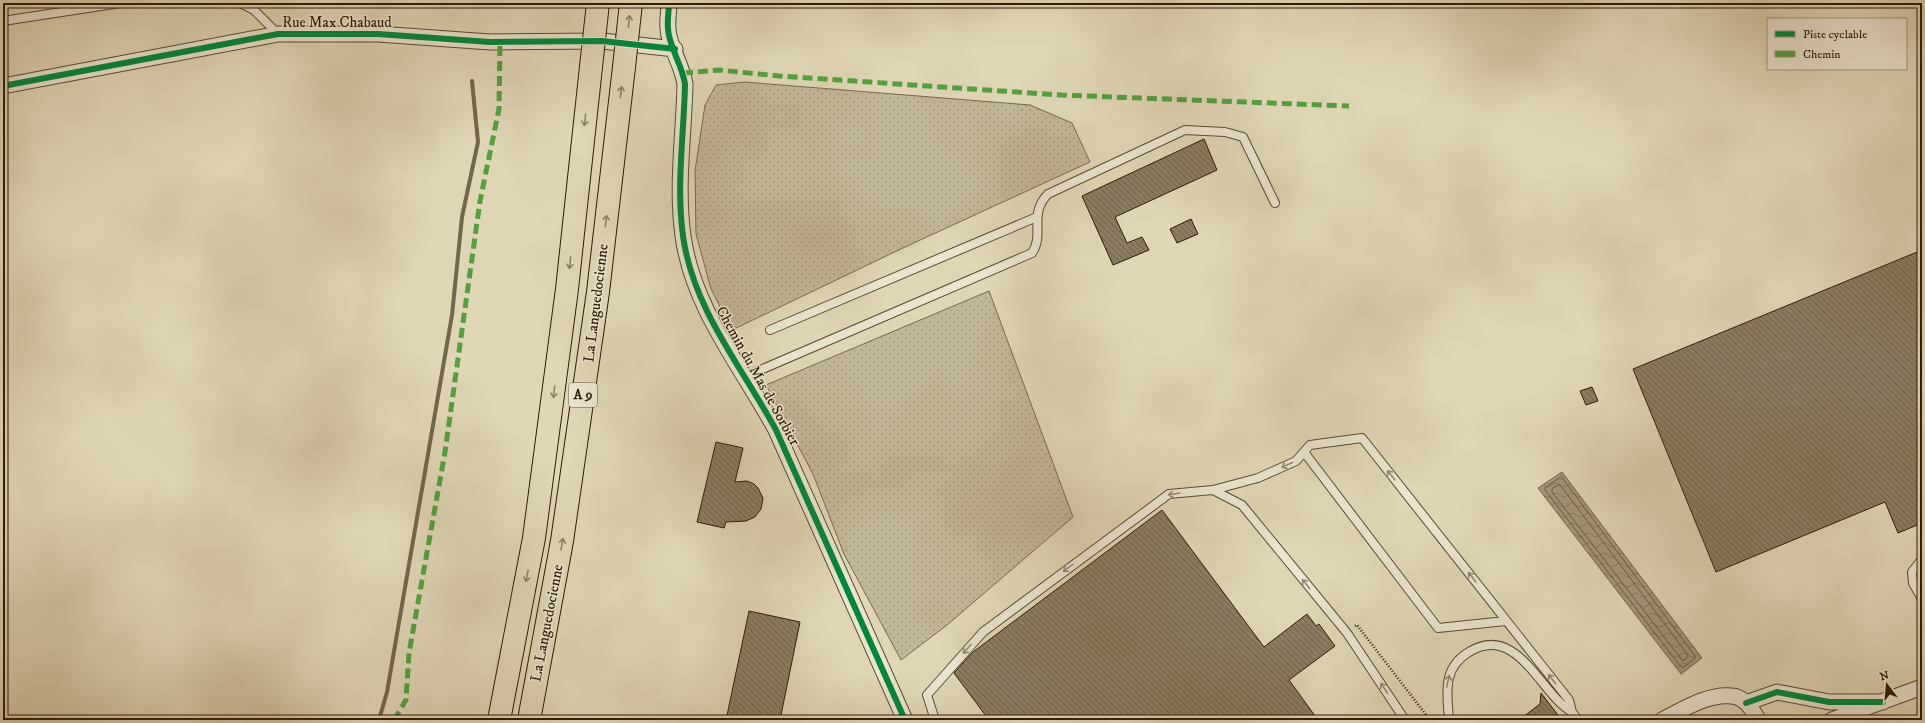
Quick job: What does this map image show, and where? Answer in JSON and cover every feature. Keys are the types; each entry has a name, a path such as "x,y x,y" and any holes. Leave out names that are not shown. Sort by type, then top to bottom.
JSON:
{"highway":[{"name":"La Languedocienne","path":"499,718 534,538 567,289 598,3"},
{"name":"La Languedocienne","path":"529,720 562,540 598,292 631,3"}],"street":[{"name":"Chemin du Mas de Sorbier","path":"669,3 668,29 683,72 685,84 680,162 680,211 683,237 695,282 717,333 776,430 905,720"},
{"name":"Rue Max Chabaud","path":"3,86 278,34 378,34 490,42 602,42 674,49"},
{"path":"1832,720 1922,687"},
{"path":"1746,703 1777,692 1829,702 1883,702"},
{"path":"1662,720 1689,706 1712,698 1732,696 1746,703 1758,720"}],"lane":[{"path":"3,21 120,3"},
{"path":"240,3 254,10 278,34"},
{"path":"744,376 1032,254 1036,248 1040,201 1048,194 1185,130 1226,132 1244,137 1275,203"},
{"path":"770,330 1038,217"},
{"path":"935,720 927,695 983,632 1169,494 1213,490 1258,478 1296,461 1310,445 1362,438 1569,700 1572,712 1578,720"},
{"path":"1304,452 1438,628 1506,621"},
{"path":"1213,490 1242,505 1347,633 1405,720"},
{"path":"1922,559 1912,572 1914,583 1922,599"},
{"path":"1450,720 1447,686 1450,672 1459,658 1476,648 1492,645 1508,648 1536,672 1563,707 1572,712"}],"path":[{"path":"1919,529 1922,538"},
{"path":"1354,628 1357,625 1430,720"}],"shaded area":[{"path":"744,82 1030,105 1072,123 1090,162 905,247 732,330 711,289 696,234 695,171 705,105 716,85"},
{"path":"989,291 1073,517 947,625 901,660 844,554 813,474 766,385"}],"water":[{"path":"1562,472 1702,658 1681,674 1538,488"}],"building":[{"path":"1204,139 1217,170 1115,217 1127,243 1142,237 1149,250 1113,265 1082,196"},
{"path":"1191,219 1198,234 1177,243 1170,229"},
{"path":"1922,250 1922,523 1898,533 1885,502 1716,572 1633,369"},
{"path":"1592,387 1598,401 1586,405 1580,391"},
{"path":"716,442 743,448 735,482 747,481 754,484 758,488 763,498 761,509 755,517 746,521 726,522 724,528 697,522"},
{"path":"1162,510 1264,647 1307,614 1316,626 1319,624 1335,646 1289,680 1318,720 989,720 954,673 973,652"},
{"path":"749,611 800,622 780,720 726,720"},
{"path":"1541,693 1561,719 1549,717 1545,720 1519,720 1540,704"}],"waterway":[{"path":"379,720 387,692 452,315 462,217 478,142 472,81"}],"marked path":[{"path":"394,720 406,700 409,653 445,452 480,201 499,109 500,42"},
{"path":"683,73 719,70 779,76 1061,95 1349,106"}],"cycle path":[{"path":"669,3 669,36 685,84 680,198 683,236 688,263 697,288 720,337 776,430 905,720"},
{"path":"3,86 278,34 378,34 490,42 602,41 675,49"},
{"path":"1746,703 1777,692 1829,702 1883,702"}]}
